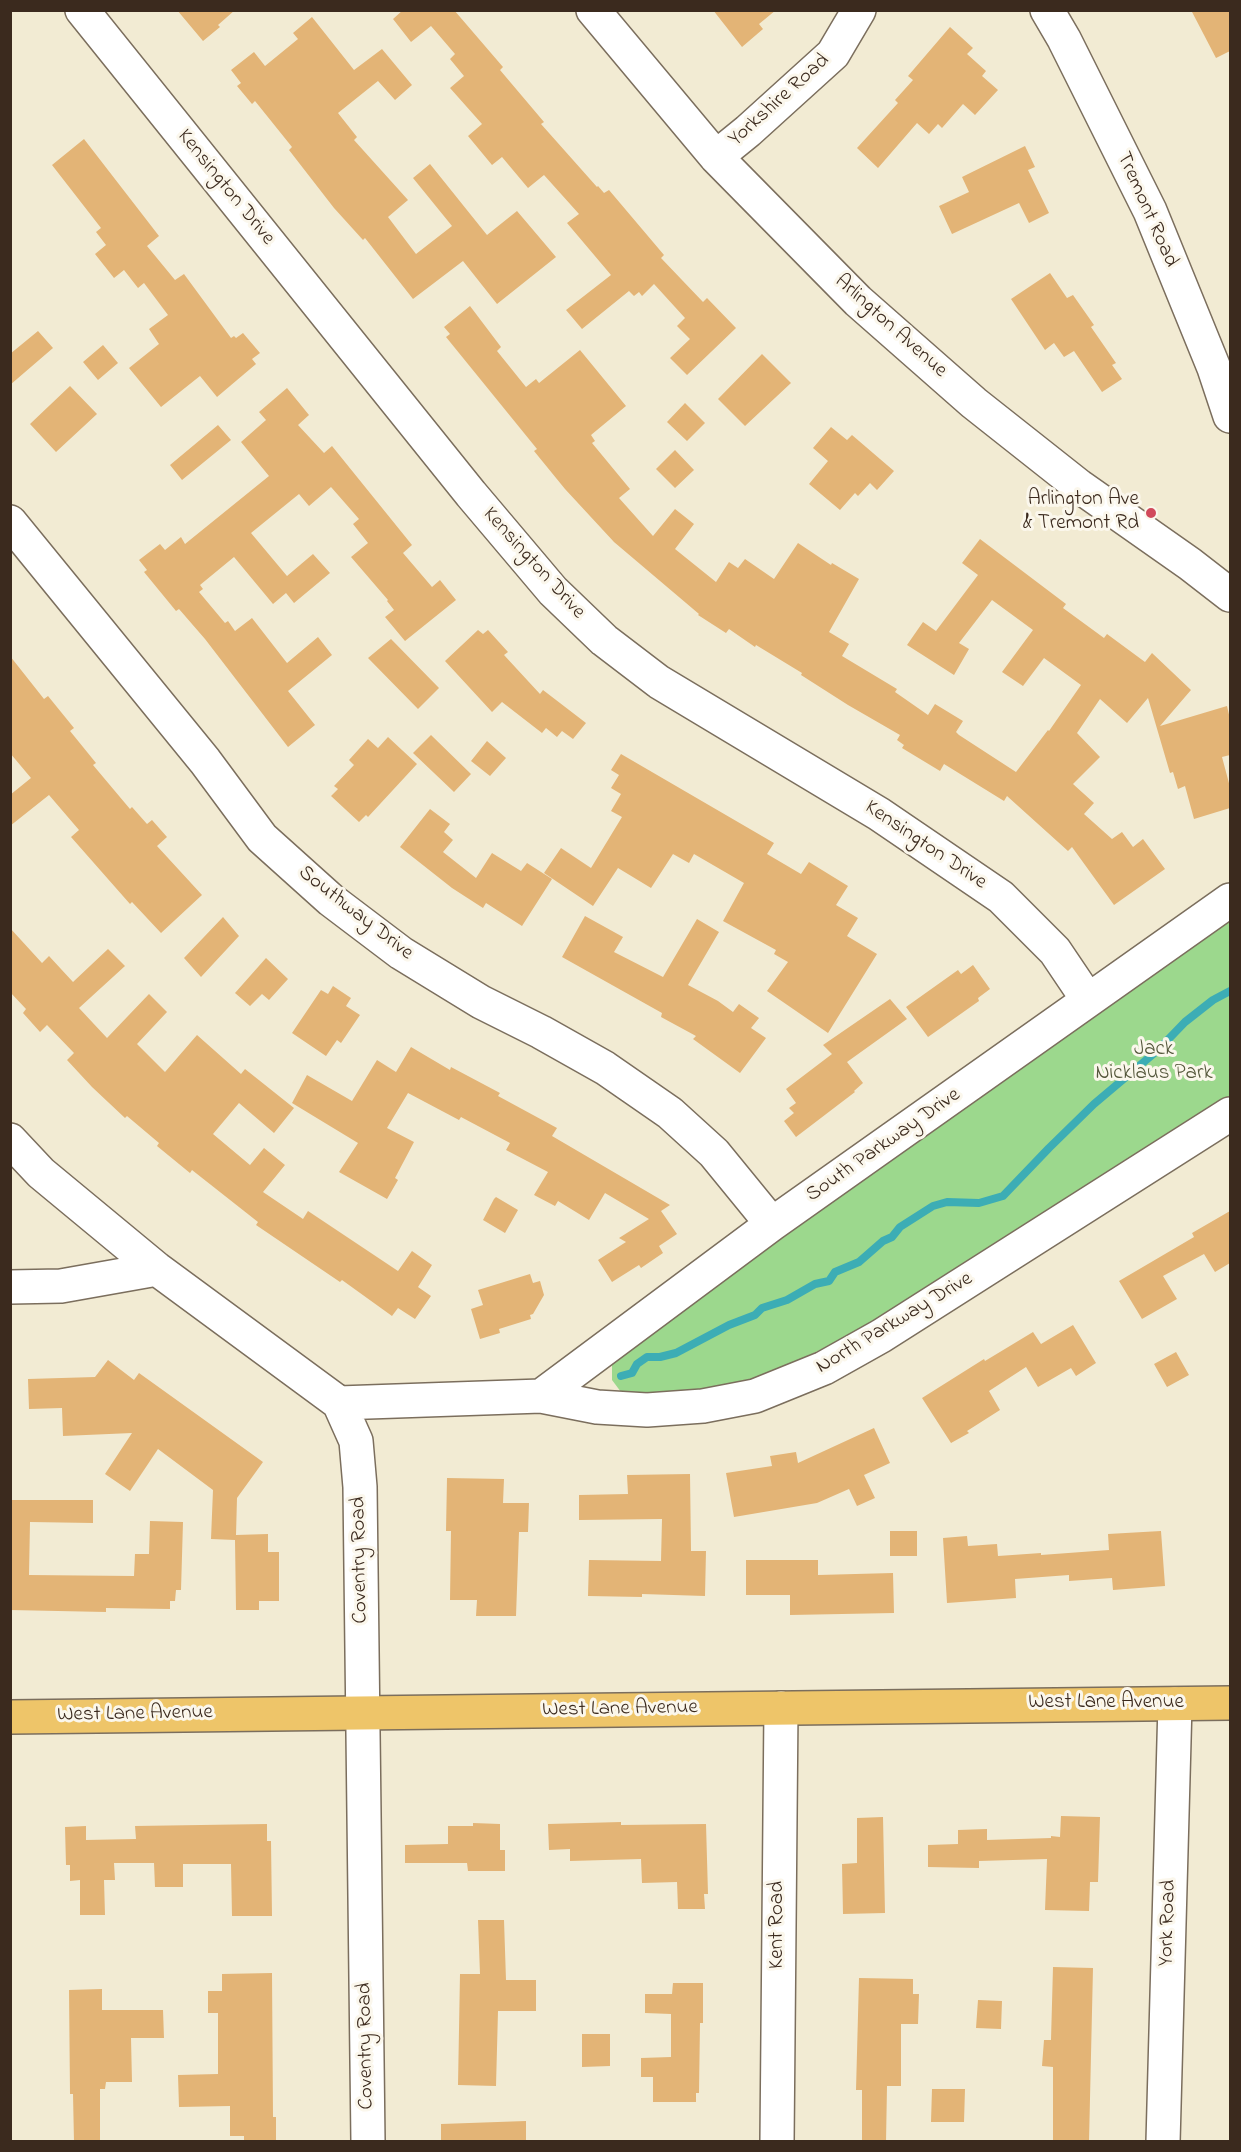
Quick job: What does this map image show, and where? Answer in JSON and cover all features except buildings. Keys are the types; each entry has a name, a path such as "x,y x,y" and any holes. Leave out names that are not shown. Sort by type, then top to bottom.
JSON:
{"main road":[{"name":"West Lane Avenue","path":"10,1717 1230,1703"}],"street":[{"name":"Kensington Drive","path":"82,10 471,494 553,591 604,640 659,682 879,814 1001,897 1055,951 1089,1000"},
{"name":"Arlington Avenue","path":"594,10 716,158 858,301 974,403 1079,486 1229,590"},
{"name":"Yorkshire Road","path":"716,158 833,54 859,10"},
{"name":"Tremont Road","path":"1047,10 1064,39 1150,211 1214,368 1230,416"},
{"name":"Southway Drive","path":"10,522 205,761 262,838 331,900 401,953 481,1002 605,1068 670,1113 714,1153 772,1224"},
{"name":"South Parkway Drive","path":"541,1396 772,1224 1230,900"},
{"name":"North Parkway Drive","path":"339,1403 541,1396 597,1407 647,1410 704,1406 755,1396 824,1368 881,1336 1230,1114"},
{"path":"10,1140 41,1173 157,1269 339,1403"},
{"path":"10,1287 61,1286 157,1269"},
{"name":"Coventry Road","path":"339,1403 356,1442 360,1487 368,2142"},
{"name":"York Road","path":"1163,2142 1175,1704"},
{"name":"Kent Road","path":"777,2142 781,1708"}],"green space":[{"name":"Jack Nicklaus Park","path":"1230,915 1230,1106 888,1317 762,1378 702,1392 636,1397 621,1392 612,1380 612,1362 621,1349"}],"waterway":[{"path":"621,1376 632,1373 637,1364 647,1357 676,1353 729,1325 755,1315 762,1308 787,1300 815,1284 829,1281 835,1272 859,1262 883,1241 892,1237 900,1227 933,1206 947,1202 979,1203 1003,1196 1094,1104 1158,1050 1185,1022 1213,1000 1230,991"}],"place":[{"name":"Arlington Ave & Tremont Rd","path":"1151,513"}]}
